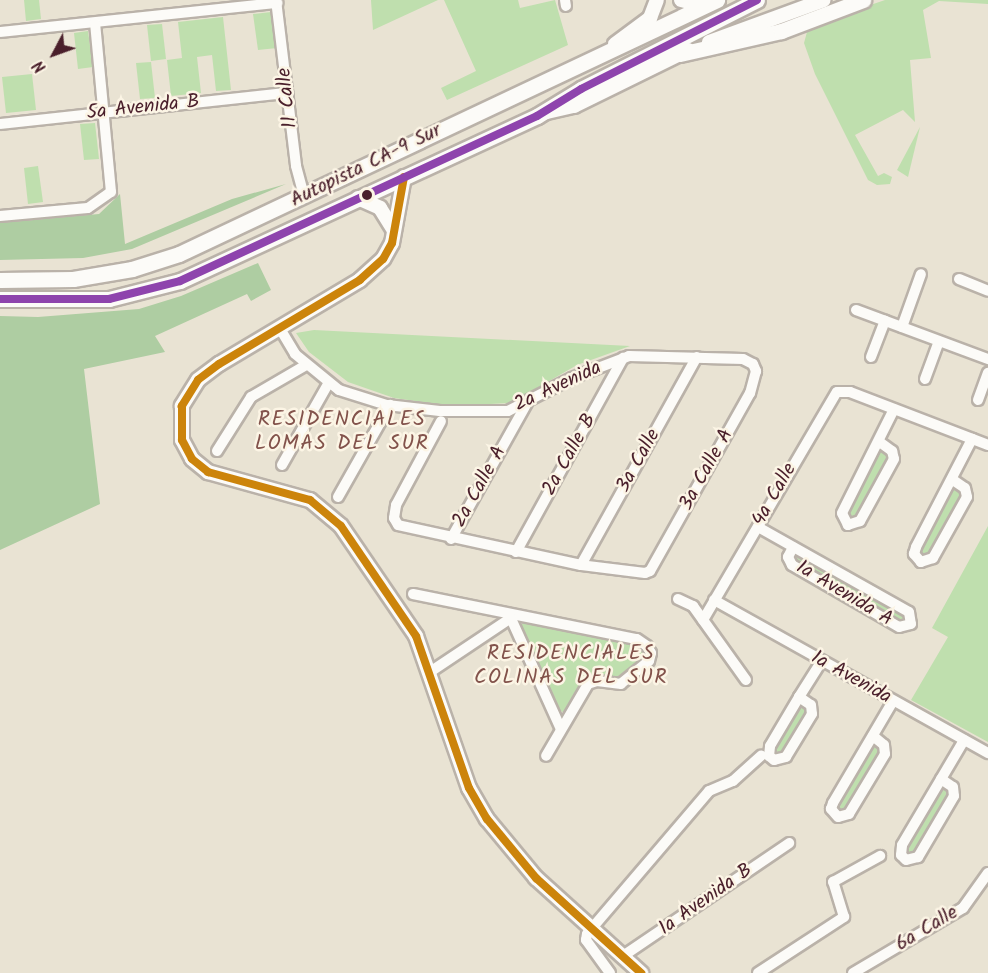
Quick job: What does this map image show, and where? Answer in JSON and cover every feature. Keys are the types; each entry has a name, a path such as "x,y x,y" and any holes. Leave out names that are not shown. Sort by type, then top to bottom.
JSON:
{"highway":[{"name":"Autopista CA-9 Sur","path":"0,280 73,279 132,269 178,254 717,0"},
{"name":"Autopista CA-9 Sur","path":"0,299 74,300 139,294 180,281 545,112 581,88 757,0"},
{"path":"680,54 781,31 863,0"}],"main road":[{"path":"604,52 650,18 657,0"},
{"path":"681,0 693,3 703,0"},
{"path":"545,112 574,106 680,54 824,0"},
{"path":"404,177 391,248 371,271 219,364 194,386 180,412 185,448 198,464 213,474 293,493 327,511 366,558 404,614 430,672 469,788 481,811 524,866 641,973"},
{"path":"358,198 380,208 393,229"}],"street":[{"path":"0,32 276,1"},
{"name":"11 Calle","path":"276,1 296,166 304,196"},
{"path":"0,216 88,208 102,201 113,187 95,22"},
{"name":"5a Avenida B","path":"0,124 287,93"},
{"path":"902,327 921,274"},
{"path":"959,279 988,291"},
{"path":"856,310 988,359"},
{"path":"871,357 885,321"},
{"name":"2a Avenida","path":"279,327 306,365 328,384 350,395 390,405 496,413 527,403 572,378 623,358 743,359 755,367"},
{"path":"925,379 939,341"},
{"name":"3a Calle","path":"581,565 697,357"},
{"name":"2a Calle B","path":"516,552 623,358"},
{"path":"217,451 251,397 306,365"},
{"name":"3a Calle A","path":"581,565 650,571 750,393 756,380 755,367"},
{"path":"978,400 988,373"},
{"path":"282,465 328,384"},
{"name":"4a Calle","path":"703,620 837,392 850,392 894,410"},
{"name":"2a Calle A","path":"451,538 527,403"},
{"path":"338,497 390,405"},
{"path":"881,443 892,450 894,459 860,521 848,525 842,513 881,443 894,410 988,445"},
{"name":"2a Calle A","path":"496,413 508,421 508,436"},
{"path":"441,421 396,505 394,520 405,529 581,565"},
{"path":"953,480 965,488 967,497 933,558 921,562 915,550 953,480 972,439"},
{"name":"1a Avenida A","path":"758,526 909,612 911,624 899,627 792,565 788,556 793,547"},
{"path":"413,594 510,616 637,639 650,650 649,661 621,684 589,683 546,756"},
{"path":"678,599 693,606 746,680"},
{"name":"1a Avenida","path":"714,600 821,662 988,753"},
{"path":"430,672 510,616"},
{"path":"510,616 561,729"},
{"path":"799,697 811,705 812,714 786,757 774,760 768,749 799,697 821,662"},
{"path":"873,736 884,745 885,754 849,814 838,817 832,806 893,701"},
{"path":"551,706 565,715 570,714"},
{"path":"941,779 953,787 954,796 918,857 906,860 900,852 902,845 964,740"},
{"path":"610,973 586,940 592,928 709,791 733,780 761,756"},
{"name":"1a Avenida B","path":"623,956 789,843"},
{"path":"758,973 844,917 832,882 880,856"},
{"name":"6a Calle","path":"853,973 963,908 988,873"}],"green space":[{"path":"24,0 39,0 41,19 26,21"},
{"path":"371,0 438,0 373,30"},
{"path":"444,0 518,0 520,8 555,0 568,45 447,100 441,88 476,71"},
{"path":"885,0 988,0 988,4 939,1 923,10 931,58 910,60 915,122 903,110 855,135 878,176 884,173 892,177 890,184 877,185 868,180 815,74 804,43 807,32 815,24"},
{"path":"271,12 277,48 258,50 253,14"},
{"path":"223,17 231,90 216,91 212,55 197,57 201,93 171,96 167,60 182,58 178,22"},
{"path":"162,24 166,59 151,61 147,25"},
{"path":"88,31 93,67 78,69 74,33"},
{"path":"151,62 155,98 140,99 136,63"},
{"path":"32,74 36,110 6,113 2,77"},
{"path":"95,123 99,159 84,160 80,124"},
{"path":"920,127 908,177 897,170"},
{"path":"38,166 43,202 28,204 24,168"},
{"path":"286,184 132,249 83,258 0,260 0,223 99,214 120,194 125,244 232,199"},
{"path":"258,263 271,290 251,301 247,294 155,336 165,352 84,369 100,504 0,550 0,316 38,317 139,309 181,296"},
{"path":"314,330 630,346 577,365 511,403 451,406 394,398 348,382 309,352 296,333"},
{"path":"881,443 892,451 858,523 842,513"},
{"path":"953,480 967,491 928,562 915,550"},
{"path":"988,526 988,742 911,700 948,637 932,628"},
{"path":"793,547 910,613 909,626 792,565"},
{"path":"524,621 637,645 645,650 646,657 619,679 587,678 565,713 556,709 520,626"},
{"path":"799,697 811,705 781,761 768,749"},
{"path":"873,736 884,745 847,816 832,806"},
{"path":"941,779 953,787 913,861 901,849"}],"transit line":[{"path":"0,299 109,299 180,281 537,116 581,89 757,0"},
{"path":"404,177 392,243 383,259 360,280 219,364 198,380 182,406 182,440 192,459 208,472 310,500 341,526 416,636 469,788 487,819 536,878 641,973"}],"district":[{"name":"RESIDENCIALES LOMAS DEL SUR","path":"342,432"},
{"name":"RESIDENCIALES COLINAS DEL SUR","path":"571,666"}]}
